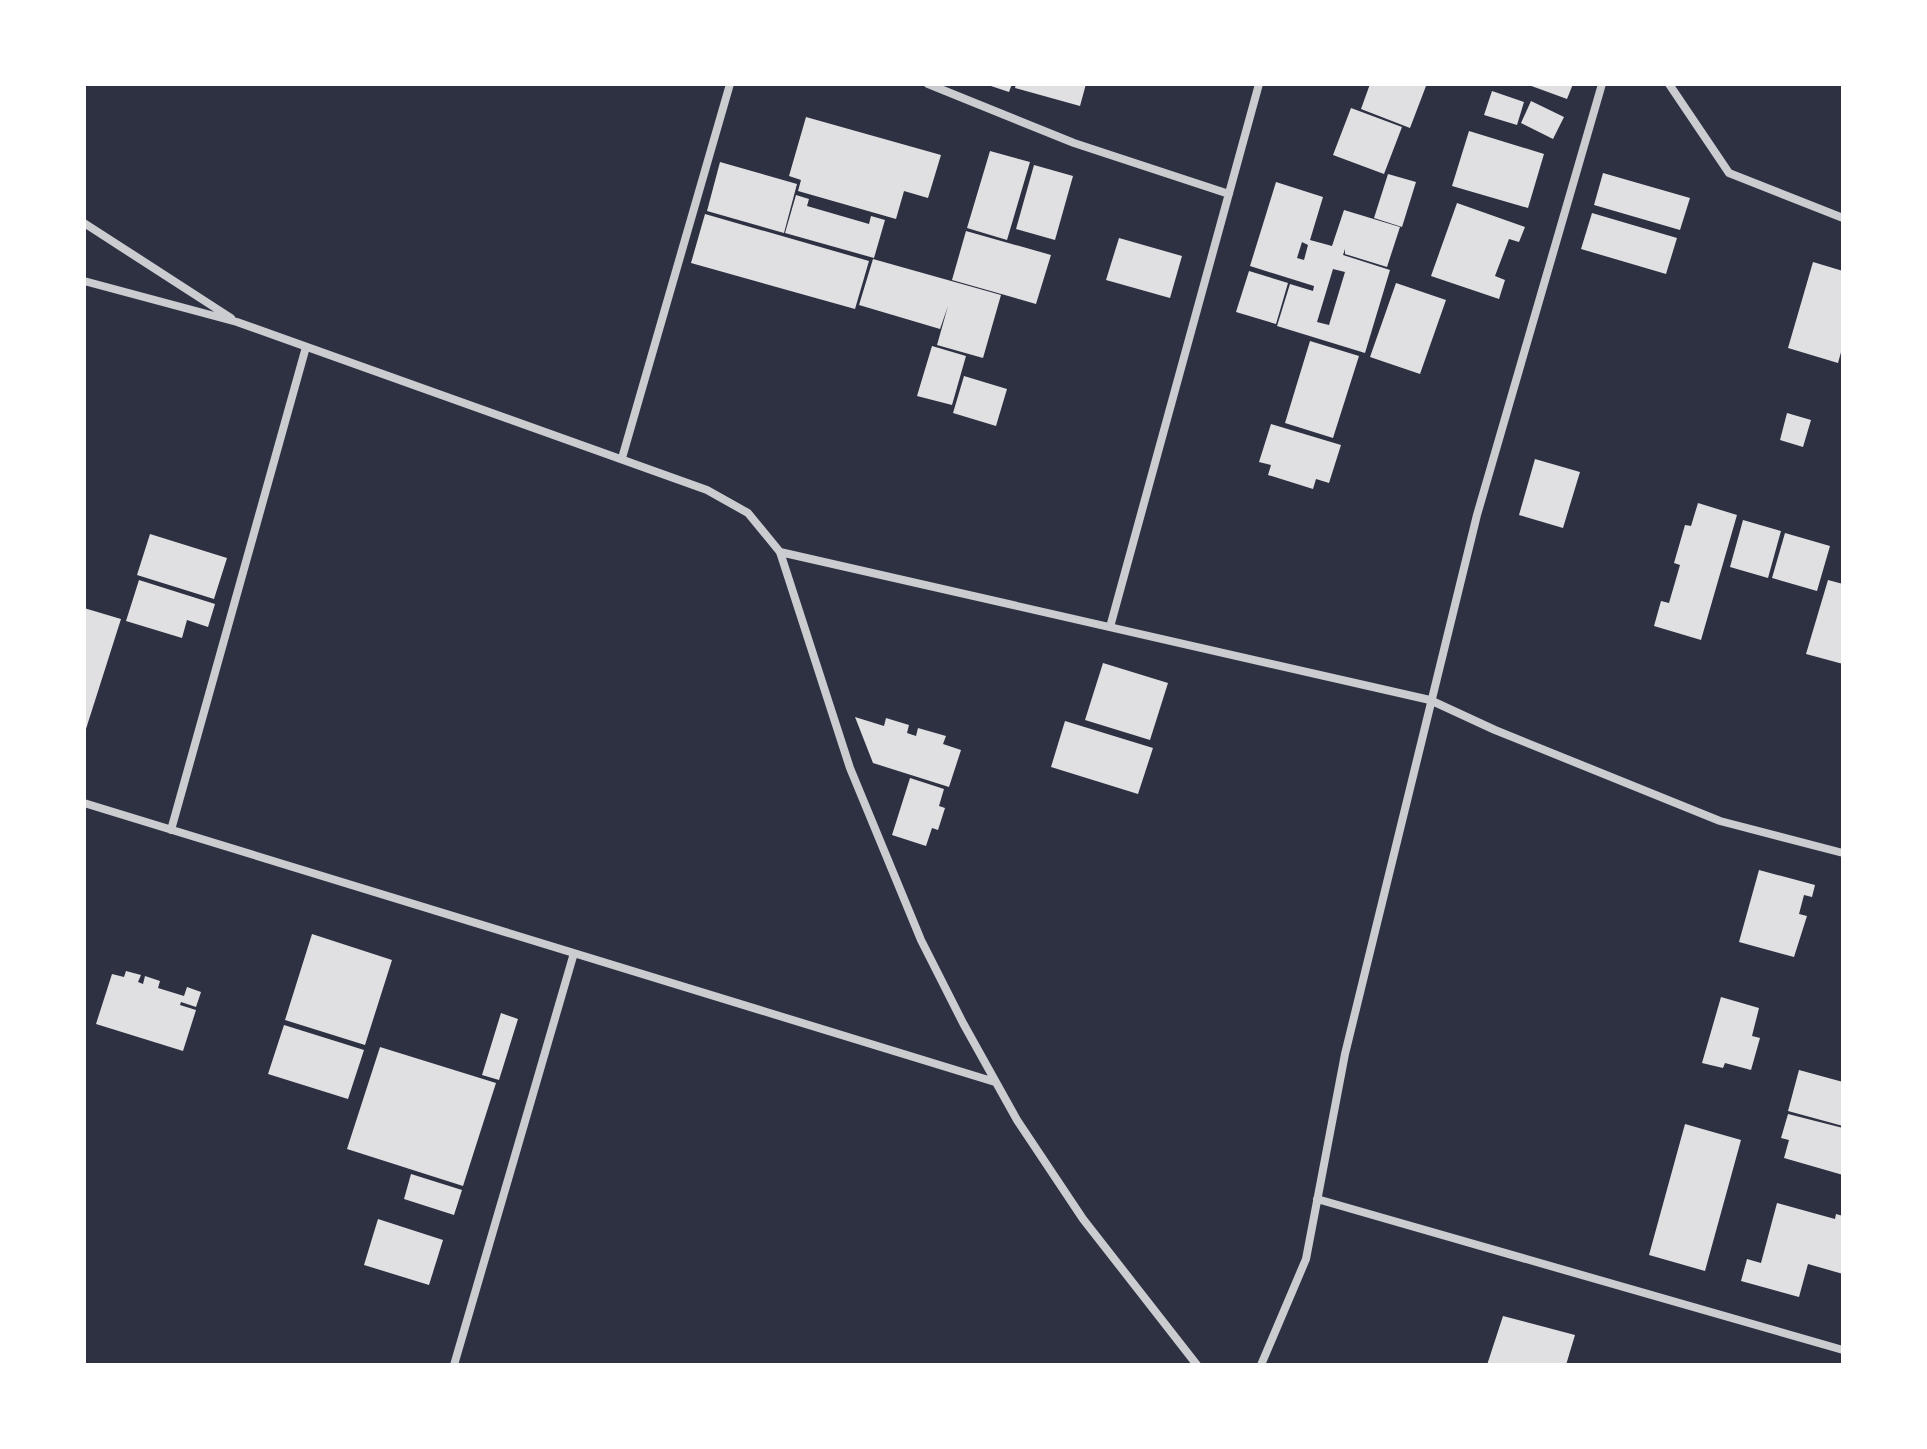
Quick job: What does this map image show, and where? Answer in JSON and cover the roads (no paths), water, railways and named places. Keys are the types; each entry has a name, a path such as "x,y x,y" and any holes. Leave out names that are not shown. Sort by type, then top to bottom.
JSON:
{"street":[{"path":"622,458 730,84"},
{"path":"928,84 1074,143 1229,194"},
{"path":"1110,627 1259,84"},
{"path":"1261,1365 1306,1259 1345,1054 1430,700 1477,515 1602,84"},
{"path":"1669,84 1729,173 1843,218"},
{"path":"84,223 237,322"},
{"path":"84,281 237,322 622,458 707,490 748,513 780,552 862,797 921,940 1017,1120 1083,1219 1197,1365"},
{"path":"171,830 306,347"},
{"path":"780,552 1430,700 1495,730 1720,821 1843,853"},
{"path":"84,803 996,1082"},
{"path":"454,1365 574,953"},
{"path":"1317,1199 1843,1350"}]}
